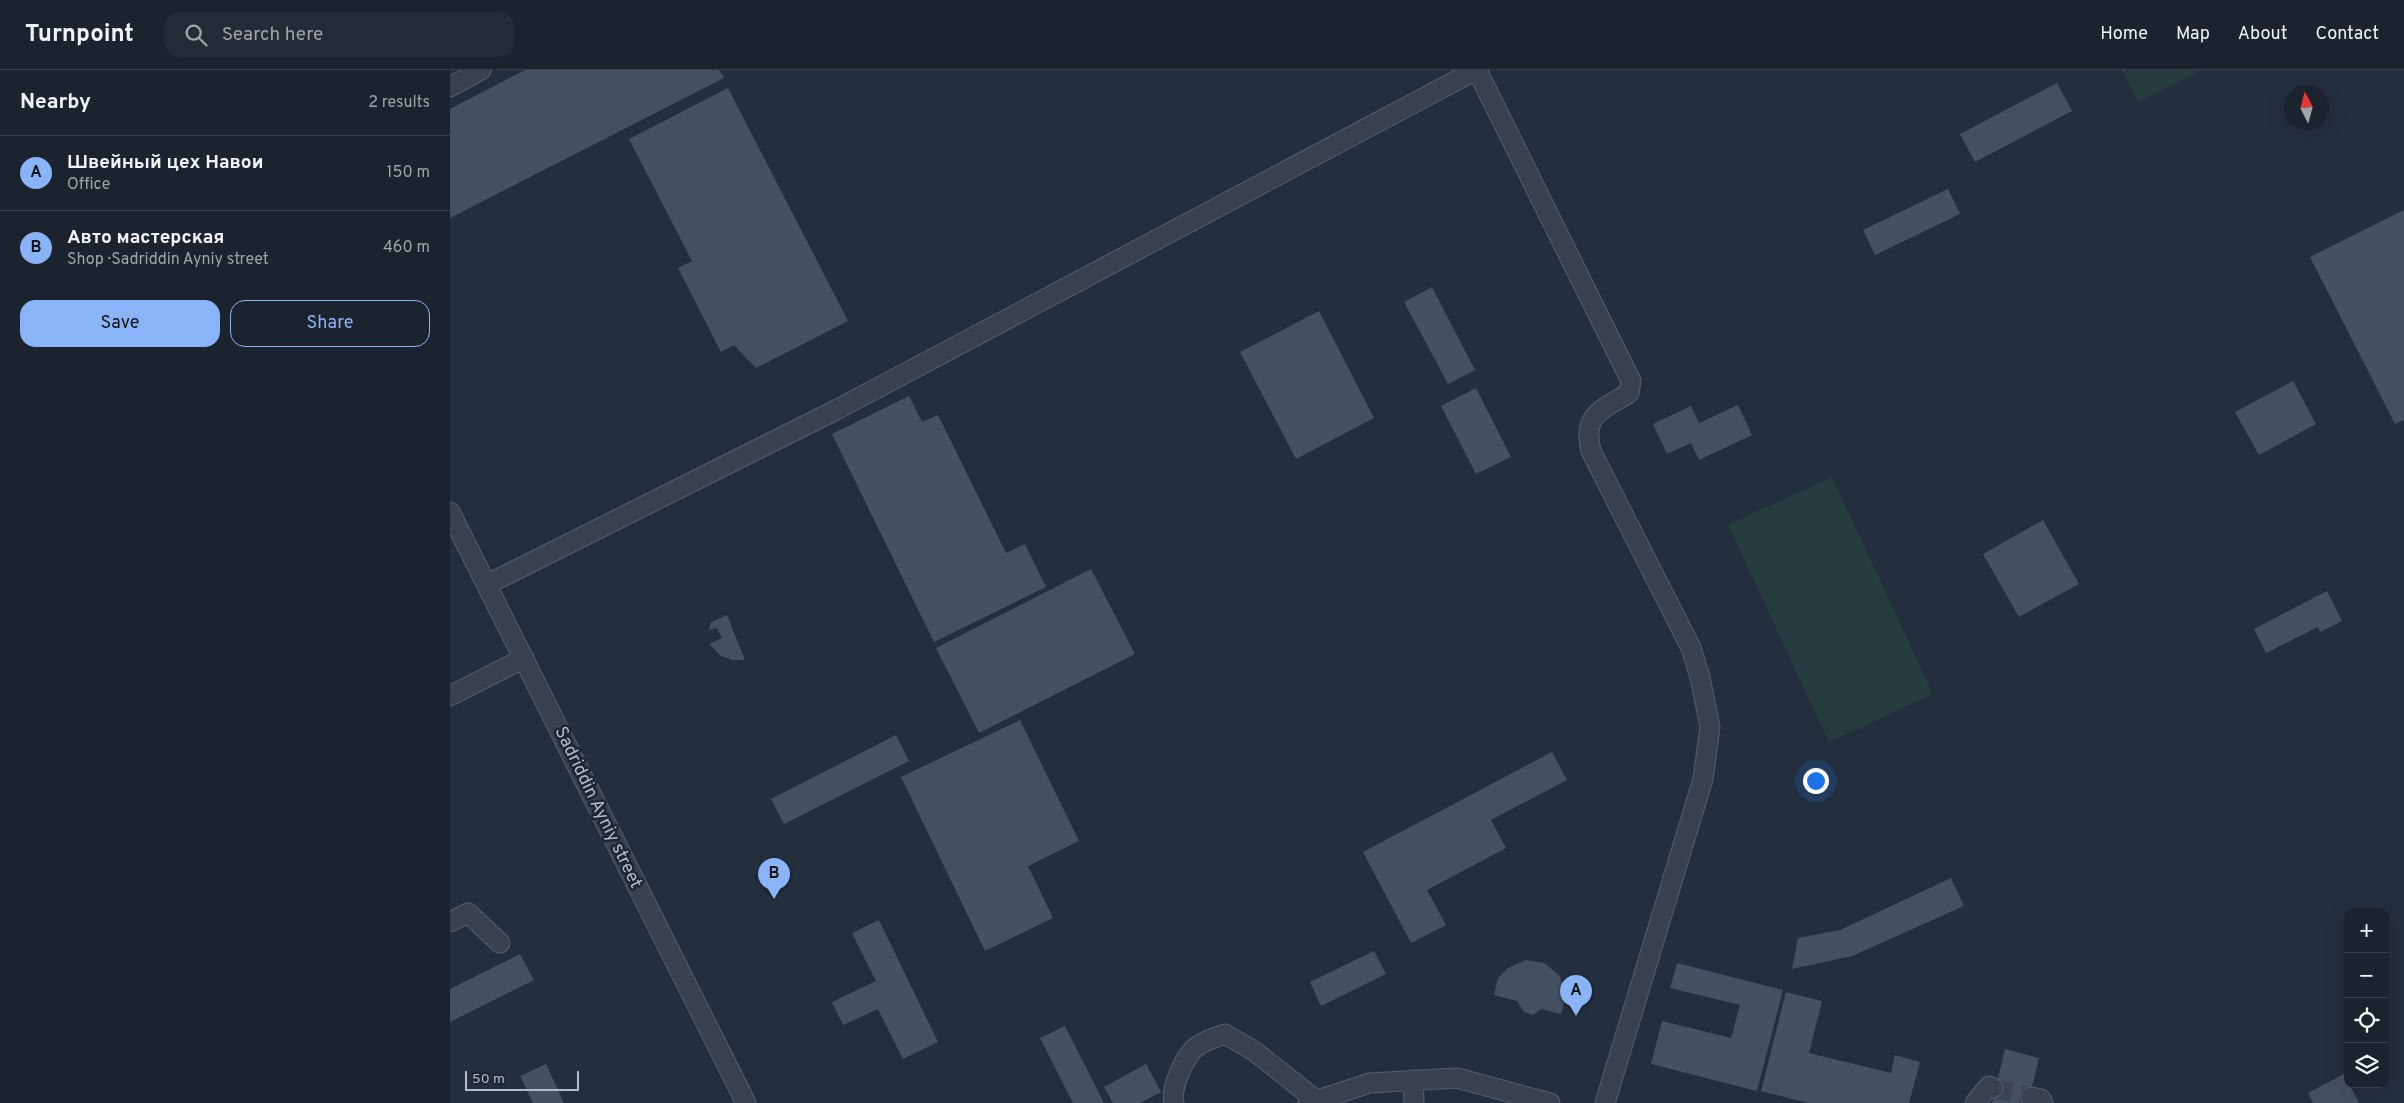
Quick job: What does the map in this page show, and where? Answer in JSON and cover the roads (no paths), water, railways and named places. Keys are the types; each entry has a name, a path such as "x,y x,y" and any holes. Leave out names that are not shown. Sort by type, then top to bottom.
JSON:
{"street":[{"path":"450,87 481,70"},
{"path":"488,584 836,410 1476,70 1631,381 1629,393 1593,416 1587,435 1591,451 1691,648 1700,677 1710,727 1703,779 1606,1103"},
{"name":"Sadriddin Ayniy street","path":"450,512 488,584 746,1103"},
{"path":"450,696 524,658"},
{"path":"450,922 468,913 500,943"},
{"path":"1174,1103 1172,1098 1179,1072 1198,1045 1225,1034 1254,1052 1312,1101 1370,1083 1457,1078 1550,1103"},
{"path":"1413,1080 1414,1103"},
{"path":"1975,1103 1989,1086 1993,1088"}],"tunnel":[{"path":"1993,1088 2031,1097"}],"place":[{"name":"Авто мастерская","path":"774,899"},
{"name":"Швейный цех Навои","path":"1576,1016"}]}
